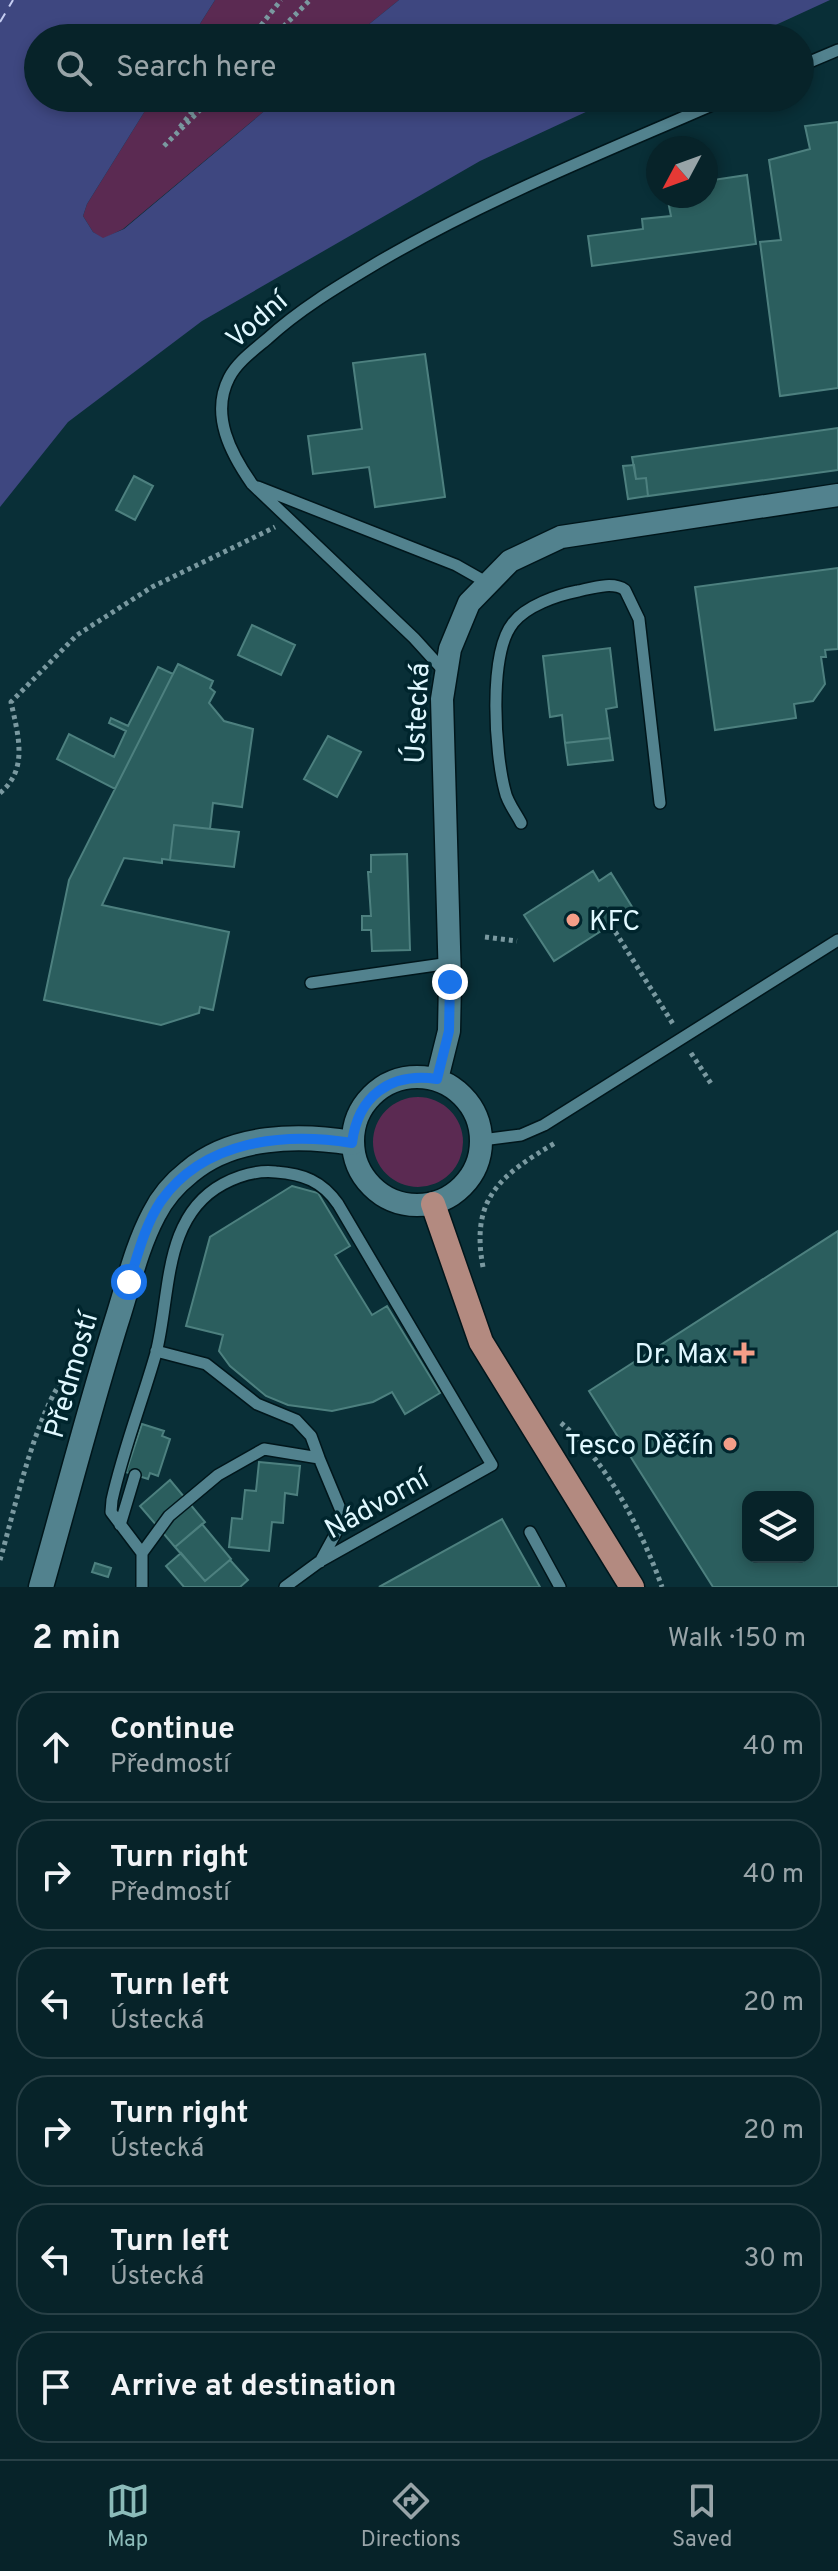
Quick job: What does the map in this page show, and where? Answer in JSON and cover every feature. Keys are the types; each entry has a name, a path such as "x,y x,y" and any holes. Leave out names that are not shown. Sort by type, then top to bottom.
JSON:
{"main road":[{"path":"433,1204 481,1342 624,1582"}],"street":[{"name":"Ústecká","path":"437,1079 449,1031 450,963 443,785 444,671 461,619 486,582 510,561 561,537 838,495"},
{"path":"417,1076 437,1079 455,1088 469,1102 478,1120 482,1140 479,1161 469,1180 453,1195 433,1204 404,1204 378,1193 365,1179 352,1143 355,1123 364,1104 378,1089 396,1080 417,1076"},
{"name":"Předmostí","path":"41,1587 143,1237 162,1201 190,1171 215,1155 259,1143 324,1138 352,1143"}],"lane":[{"path":"814,60 838,50"},
{"name":"Vodní","path":"444,671 252,484 232,457 223,430 222,405 228,379 241,362 280,327 331,290 445,224 697,112"},
{"path":"252,484 456,565 486,582"},
{"path":"521,823 505,793 499,750 496,685 504,640 513,622 523,613 569,592 597,587 620,586 639,619 660,803"},
{"path":"482,1140 521,1135 544,1125 838,940"},
{"path":"311,983 450,963"},
{"name":"Nádvorní","path":"156,1351 175,1246 194,1208 219,1186 247,1174 262,1171 301,1175 328,1190 338,1204 492,1465 319,1562 285,1587"},
{"path":"142,1553 111,1512 156,1351 206,1364 257,1404 296,1420 311,1436 344,1518 319,1562"},
{"path":"142,1587 142,1553 169,1516 218,1475 264,1449 319,1458"},
{"path":"120,1525 135,1475"},
{"path":"530,1532 560,1587"}],"path":[{"path":"262,24 281,0"},
{"path":"286,24 310,0"},
{"path":"192,112 164,146 198,112"},
{"path":"0,793 14,782 21,749 11,702 77,635 152,587 290,520"},
{"path":"611,925 712,1085"},
{"path":"485,937 517,941"},
{"path":"680,1063 706,1047"},
{"path":"486,1276 481,1226 489,1194 509,1171 568,1135"},
{"path":"0,1560 49,1398 66,1371 79,1364 105,1360"},
{"path":"556,1419 580,1438 644,1536 662,1587"}],"shaded area":[{"path":"215,0 399,0 369,24 200,24"},
{"path":"144,112 263,112 123,229 103,239 93,232 83,216 87,204"},
{"path":"418,1097 435,1101 450,1110 459,1125 463,1142 459,1159 450,1174 435,1183 418,1187 401,1183 386,1174 377,1159 373,1142 377,1125 386,1110 401,1101"}],"water":[{"path":"0,0 215,0 200,24 24,24 24,112 144,112 87,204 83,216 93,232 103,238 124,229 263,112 586,112 480,161 202,321 68,422 0,507"},
{"path":"399,0 830,0 778,24 369,24"}],"building":[{"path":"838,122 838,388 780,396 760,242 781,240 769,160 810,149 805,126"},
{"path":"747,175 756,244 592,266 588,236 643,229 642,219 671,216 669,208 718,208 718,179"},
{"path":"425,354 445,497 375,507 369,467 313,474 308,436 362,429 353,363"},
{"path":"838,428 838,470 648,496 646,478 636,479 632,457"},
{"path":"634,465 636,479 646,478 648,496 628,499 623,466"},
{"path":"134,476 153,486 135,520 116,510"},
{"path":"838,568 838,649 825,650 826,657 821,657 825,684 813,701 794,704 796,718 715,730 695,587"},
{"path":"252,625 295,645 281,675 238,655"},
{"path":"610,648 617,707 606,709 610,738 565,743 562,715 550,717 543,656"},
{"path":"178,664 213,681 210,688 215,692 209,703 224,721 253,729 242,807 213,803 210,829 174,825 170,860 162,859 162,863 124,858 102,905 229,932 213,1010 200,1007 199,1013 161,1025 44,1000 69,880"},
{"path":"158,667 173,674 115,789 57,759 69,734 114,757 126,731 109,723 111,718 128,726"},
{"path":"328,736 361,752 337,797 304,779"},
{"path":"610,738 613,760 568,765 565,743"},
{"path":"174,825 239,832 234,867 170,860"},
{"path":"407,854 410,950 372,951 371,930 362,930 362,916 371,916 368,872 371,872 371,855"},
{"name":"KFC","path":"593,871 599,881 611,873 634,910 554,961 524,915"},
{"path":"292,1186 318,1193 350,1246 335,1255 372,1315 387,1306 440,1393 405,1414 392,1392 373,1402 332,1411 288,1405 266,1396 230,1366 219,1351 223,1335 186,1326 210,1237"},
{"name":"Tesco Děčín","path":"838,1231 838,1587 713,1587 589,1391"},
{"path":"142,1424 164,1431 162,1436 170,1439 158,1476 150,1473 148,1479 126,1472"},
{"path":"259,1462 300,1466 297,1495 285,1493 283,1523 272,1522 269,1551 229,1547 232,1518 242,1519 245,1490 256,1491"},
{"path":"170,1480 205,1522 175,1547 140,1506"},
{"path":"502,1519 540,1587 379,1587"},
{"path":"202,1524 231,1559 205,1581 175,1547"},
{"path":"181,1553 205,1581 230,1560 248,1580 240,1587 184,1587 166,1566"},
{"path":"95,1563 111,1568 108,1577 92,1572"}],"ferry route":[{"path":"0,22 13,0"}],"place":[{"name":"KFC","path":"573,920"},
{"name":"Dr. Max","path":"744,1353"},
{"name":"Tesco Děčín","path":"730,1444"}],"route":[{"path":"129,1282 155,1211 179,1181 202,1162 231,1149 282,1139 324,1138 352,1143 355,1123 364,1104 378,1089 396,1080 417,1076 437,1079 449,1031 450,982"}]}
